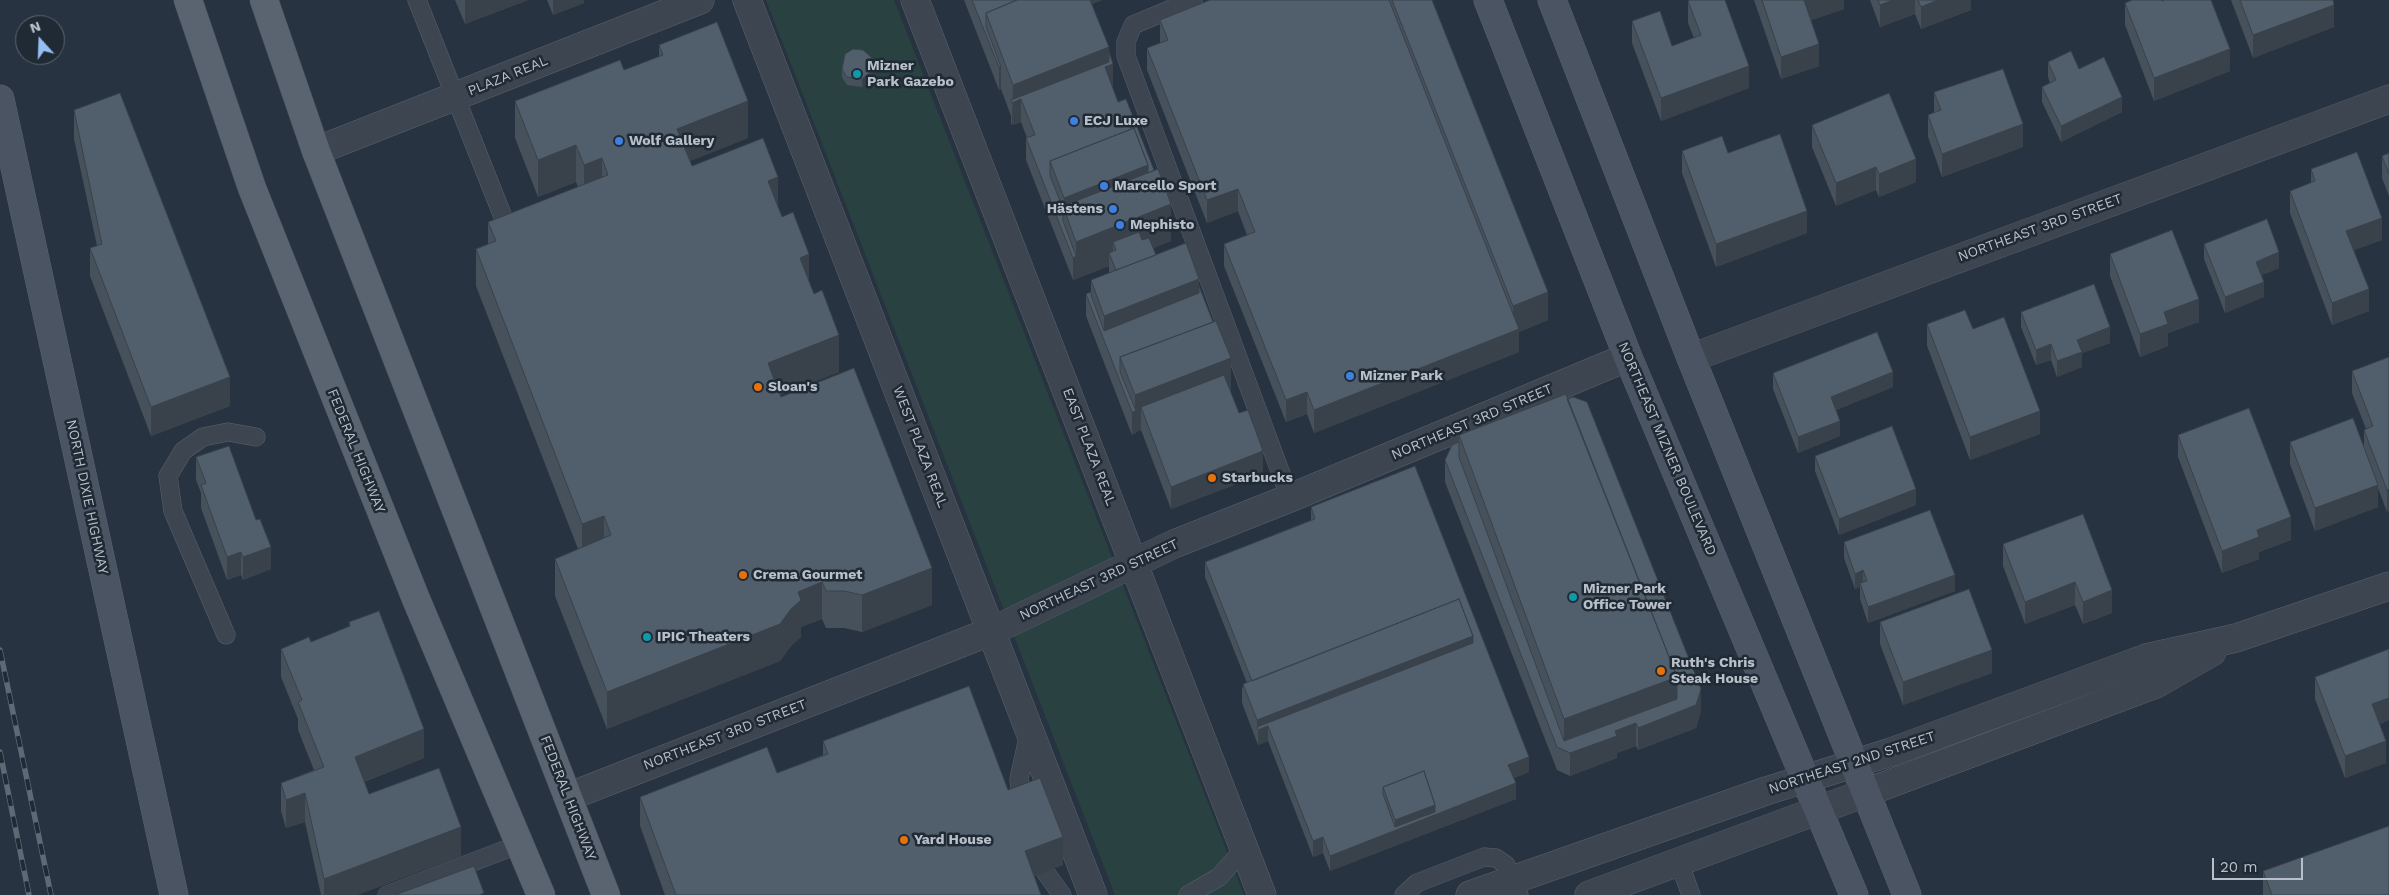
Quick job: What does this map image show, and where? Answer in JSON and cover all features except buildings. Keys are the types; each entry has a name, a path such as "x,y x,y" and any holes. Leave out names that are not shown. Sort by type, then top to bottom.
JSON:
{"main road":[{"name":"FEDERAL HIGHWAY","path":"188,0 246,172 416,599 541,895"},
{"name":"FEDERAL HIGHWAY","path":"264,0 316,151 606,895"},
{"name":"NORTHEAST MIZNER BOULEVARD","path":"1488,0 1628,357 1854,895"},
{"path":"1554,1 1691,358 1853,764 1908,895"},
{"name":"NORTH DIXIE HIGHWAY","path":"0,99 174,895"}],"street":[{"name":"PLAZA REAL","path":"316,151 700,0"},
{"name":"WEST PLAZA REAL","path":"747,0 1093,895"},
{"name":"EAST PLAZA REAL","path":"915,0 1262,895"},
{"name":"NORTHEAST 3RD STREET","path":"1691,358 2389,99"},
{"name":"NORTHEAST 3RD STREET","path":"568,796 992,631 1174,544 1290,498 1628,357"},
{"name":"NORTHEAST 2ND STREET","path":"1470,895 1516,887 1806,778 1900,749 2146,658 2236,638 2389,586"},
{"name":"NORTHEAST 2ND STREET","path":"1589,895 2156,684 2236,638"},
{"path":"2072,685 2082,712"}],"lane":[{"path":"417,0 515,248"},
{"path":"1193,0 1133,25 1126,42 1126,56 1290,498"},
{"path":"226,635 173,511 168,476 182,452 203,437 228,432 256,437"},
{"path":"1023,813 1019,779 1030,730"},
{"path":"387,895 520,844"},
{"path":"1188,895 1219,877 1244,849"},
{"path":"1404,895 1417,883 1484,857 1496,858 1506,865 1516,887"},
{"path":"1679,862 1691,895"},
{"path":"1046,873 1062,895"}],"green space":[{"path":"766,0 894,0 1244,895 1115,895"}],"railway":[{"path":"0,650 51,895"},
{"path":"0,752 29,895"}],"place":[{"name":"Mizner Park Gazebo","path":"857,74"},
{"name":"ECJ Luxe","path":"1074,121"},
{"name":"Wolf Gallery","path":"619,141"},
{"name":"Marcello Sport","path":"1104,186"},
{"name":"Hästens","path":"1113,209"},
{"name":"Mephisto","path":"1120,225"},
{"name":"Mizner Park","path":"1350,376"},
{"name":"Sloan's","path":"758,387"},
{"name":"Starbucks","path":"1212,478"},
{"name":"Crema Gourmet","path":"743,575"},
{"name":"Mizner Park Office Tower","path":"1573,597"},
{"name":"IPIC Theaters","path":"647,637"},
{"name":"Ruth's Chris Steak House","path":"1661,671"},
{"name":"Yard House","path":"904,840"}]}
